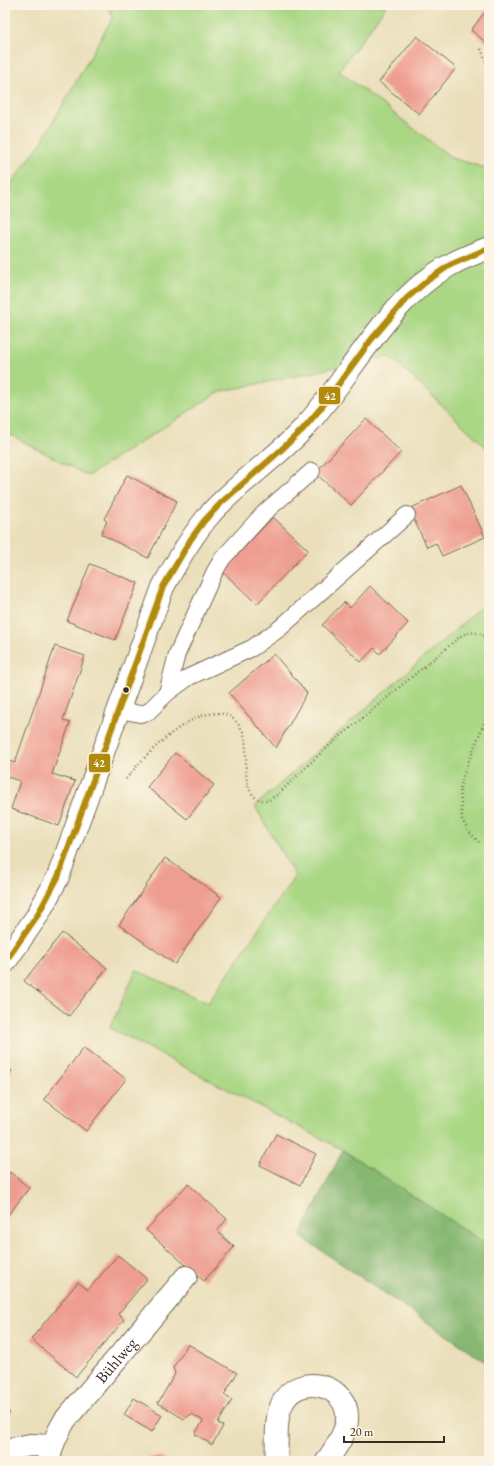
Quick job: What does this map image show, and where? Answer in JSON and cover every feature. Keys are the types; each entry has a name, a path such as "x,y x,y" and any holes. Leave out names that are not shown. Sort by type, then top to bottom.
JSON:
{"street":[{"path":"5,962 36,916 58,877 163,586 195,534 212,512 303,429 328,399 388,319 407,299 433,275 450,265 489,248"},
{"name":"Bühlweg","path":"5,1450 30,1445 50,1453 59,1430 65,1420 186,1277"},
{"path":"276,1461 278,1418 285,1398 301,1386 315,1384 328,1387 338,1396 347,1414 347,1421 342,1435 327,1461"}],"lane":[{"path":"167,693 177,654 218,565 228,551 260,517 312,471"},
{"path":"119,710 144,714 152,709 167,693 189,677 237,656 266,640 407,515"}],"path":[{"path":"481,49 489,69"},
{"path":"489,131 489,136"},
{"path":"124,781 137,765 174,732 201,715 207,713 220,713 227,715 234,720 243,733 245,741 246,770 250,791 257,800 267,801 277,795 323,751 462,635 468,632 475,632 483,634 489,638"},
{"path":"479,842 468,831 462,819 460,788 464,773 489,711"}],"green space":[{"path":"107,5 387,5 339,71 452,158 489,169 489,450 390,356 219,392 88,476 5,432 5,192 41,143 113,17"},
{"path":"489,593 489,1246 343,1150 110,1028 136,970 208,1003 295,876 255,806 480,608"},
{"path":"343,1150 489,1246 489,1364 300,1236"}],"building":[{"path":"489,7 489,45 471,30"},
{"path":"417,36 456,68 419,114 379,82"},
{"path":"366,419 401,452 351,505 315,473"},
{"path":"127,475 177,501 148,558 101,534 107,521 104,519"},
{"path":"461,485 485,537 442,556 436,543 427,547 409,509"},
{"path":"273,517 308,550 257,604 222,571"},
{"path":"90,564 138,583 115,640 67,621"},
{"path":"370,586 408,623 380,654 374,648 361,662 322,625 344,602 350,608"},
{"path":"55,646 85,656 63,720 70,723 52,774 75,781 59,826 11,809 20,781 5,776 5,759 15,763"},
{"path":"274,654 307,693 276,748 229,693"},
{"path":"175,753 214,785 187,819 147,787"},
{"path":"165,858 221,897 175,964 119,925"},
{"path":"62,933 107,968 69,1016 24,981"},
{"path":"84,1047 126,1079 86,1131 44,1099"},
{"path":"5,1065 12,1071 5,1080"},
{"path":"5,1085 10,1088 5,1094"},
{"path":"276,1134 316,1154 300,1185 260,1165"},
{"path":"10,1172 29,1188 5,1219 5,1179"},
{"path":"188,1184 227,1219 217,1231 234,1247 204,1281 146,1230"},
{"path":"118,1255 147,1279 118,1314 124,1320 76,1377 31,1339 78,1282 88,1290"},
{"path":"188,1344 237,1373 224,1395 232,1400 218,1423 223,1426 212,1445 195,1434 203,1421 192,1414 184,1419 158,1403 175,1374 173,1368"},
{"path":"134,1398 162,1415 152,1432 124,1415"},
{"path":"5,1409 10,1413 5,1419"},
{"path":"160,1456 168,1461 144,1461 144,1460"}],"transit line":[{"name":"42","path":"5,962 37,916 58,877 163,587 191,539 204,521 222,502 303,429 321,408 371,340 407,298 428,280 450,265 489,248"}]}
